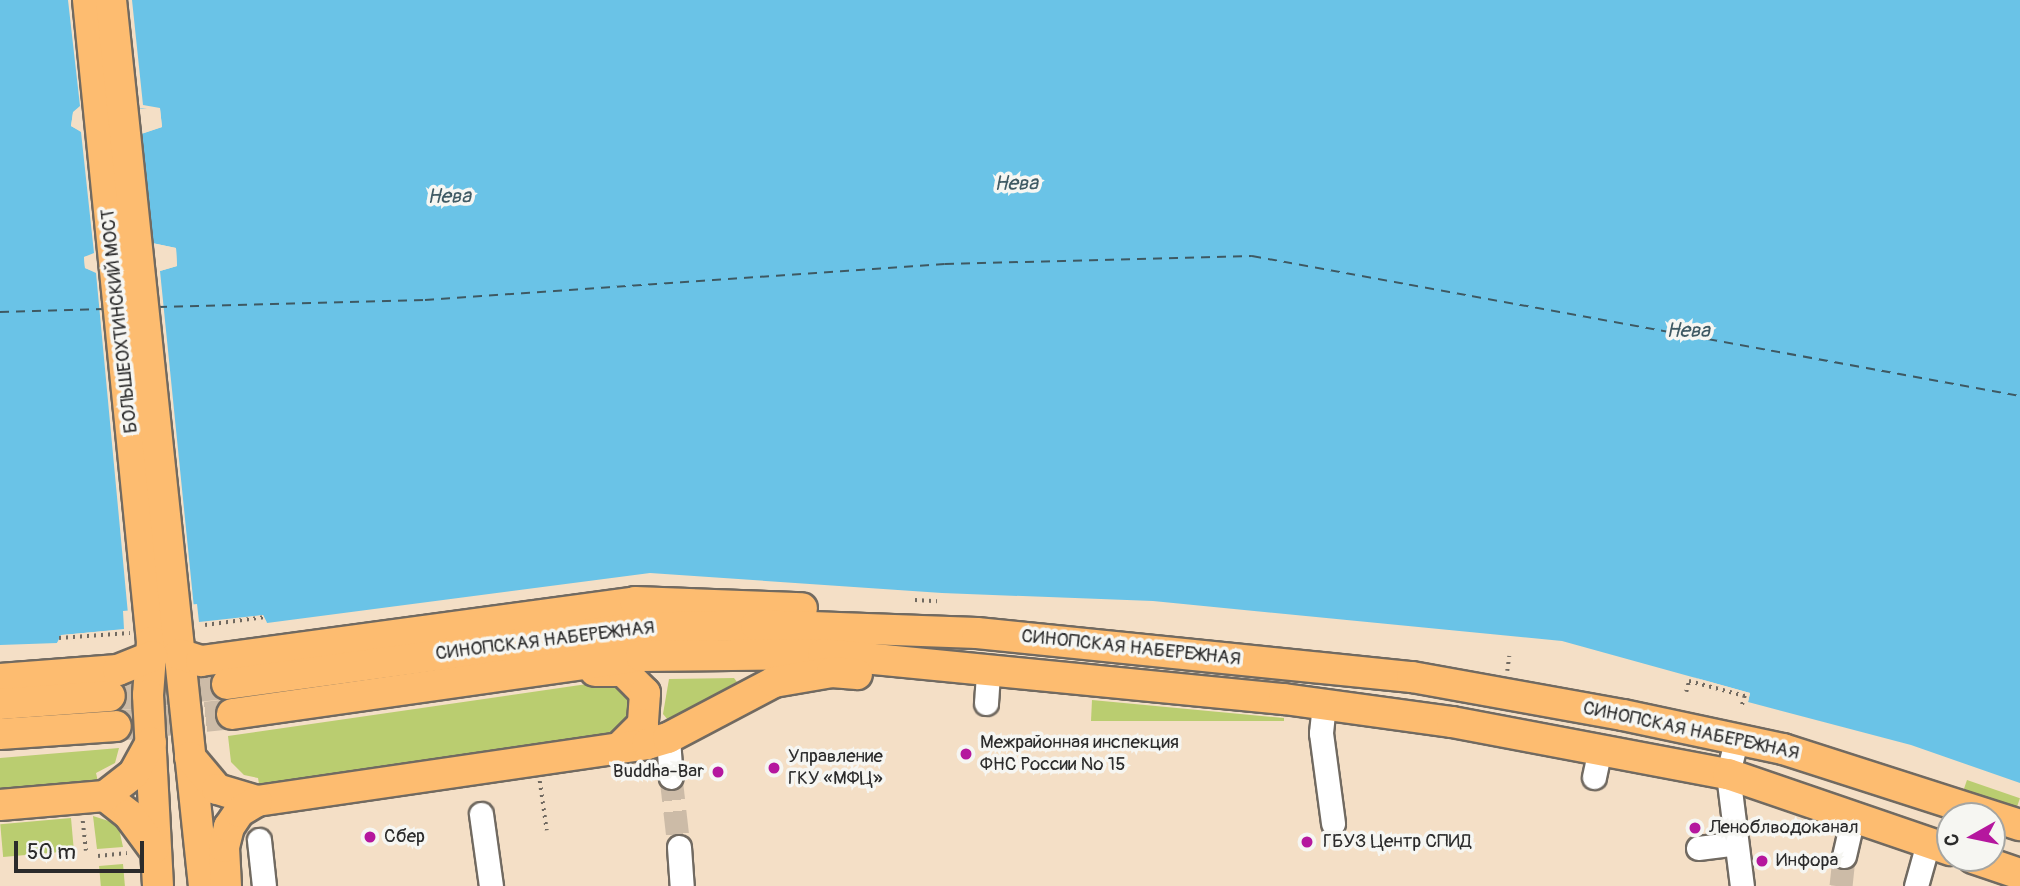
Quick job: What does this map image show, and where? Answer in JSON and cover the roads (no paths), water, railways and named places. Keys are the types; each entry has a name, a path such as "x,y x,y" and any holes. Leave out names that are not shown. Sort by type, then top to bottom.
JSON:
{"main road":[{"name":"БОЛЬШЕОХТИНСКИЙ МОСТ","path":"88,0 159,645"},
{"name":"БОЛЬШЕОХТИНСКИЙ МОСТ","path":"111,0 159,645"},
{"path":"159,645 201,661 635,602 803,608 847,614 876,627"},
{"name":"СИНОПСКАЯ НАБЕРЕЖНАЯ","path":"227,684 636,628 876,627 976,633 1412,677 1737,737 2020,825"},
{"path":"0,680 118,670 159,645"},
{"path":"141,851 151,742 148,695 159,645"},
{"path":"159,645 190,757 204,886"},
{"name":"СИНОПСКАЯ НАБЕРЕЖНАЯ","path":"232,714 641,656 729,652 824,653 1324,704 1600,748 1728,774 1936,845"},
{"path":"226,886 224,847 229,827 239,812 257,801 619,748 668,738 812,675 906,677 940,666"},
{"path":"543,671 567,676 610,669 623,671 636,681 645,693 643,724 619,748"},
{"path":"0,704 110,696"},
{"path":"0,734 116,726"},
{"path":"93,803 134,773 151,742"},
{"path":"190,757 217,789 257,801"},
{"path":"0,805 93,803 129,815 141,851 158,886"}],"street":[{"path":"986,703 988,671"},
{"path":"1324,704 1321,733 1334,823"},
{"path":"1737,737 1728,774 1742,886"},
{"path":"668,738 671,777"},
{"path":"1594,777 1600,748"},
{"path":"481,814 491,886"},
{"path":"1844,856 1853,817"},
{"path":"259,840 263,886"},
{"path":"1698,848 1736,843"},
{"path":"679,847 682,886"},
{"path":"1916,886 1936,851"}],"water":[{"name":"Нева","path":"0,0 2020,0 2020,783 1911,745 1748,702 1750,693 1562,641 1153,601 942,593 650,573 267,623 263,615 199,622 197,604 123,611 124,629 63,635 57,643 0,645","holes":["80,107 160,109 162,127 141,134 81,131 71,126 73,113","152,243 176,248 177,266 160,271 96,272 85,268 84,257"]}],"tunnel":[{"path":"110,696 227,684"},
{"path":"116,726 232,714"},
{"path":"671,777 679,847"},
{"path":"1841,886 1844,856"}],"place":[{"name":"Межрайонная инспекция ФНС России № 15","path":"966,754"},
{"name":"Управление ГКУ «МФЦ»","path":"774,768"},
{"name":"Buddha-Bar","path":"718,772"},
{"name":"Леноблводоканал","path":"1695,828"},
{"name":"Сбер","path":"370,837"},
{"name":"ГБУЗ Центр СПИД","path":"1307,842"},
{"name":"Инфора","path":"1762,861"}]}
